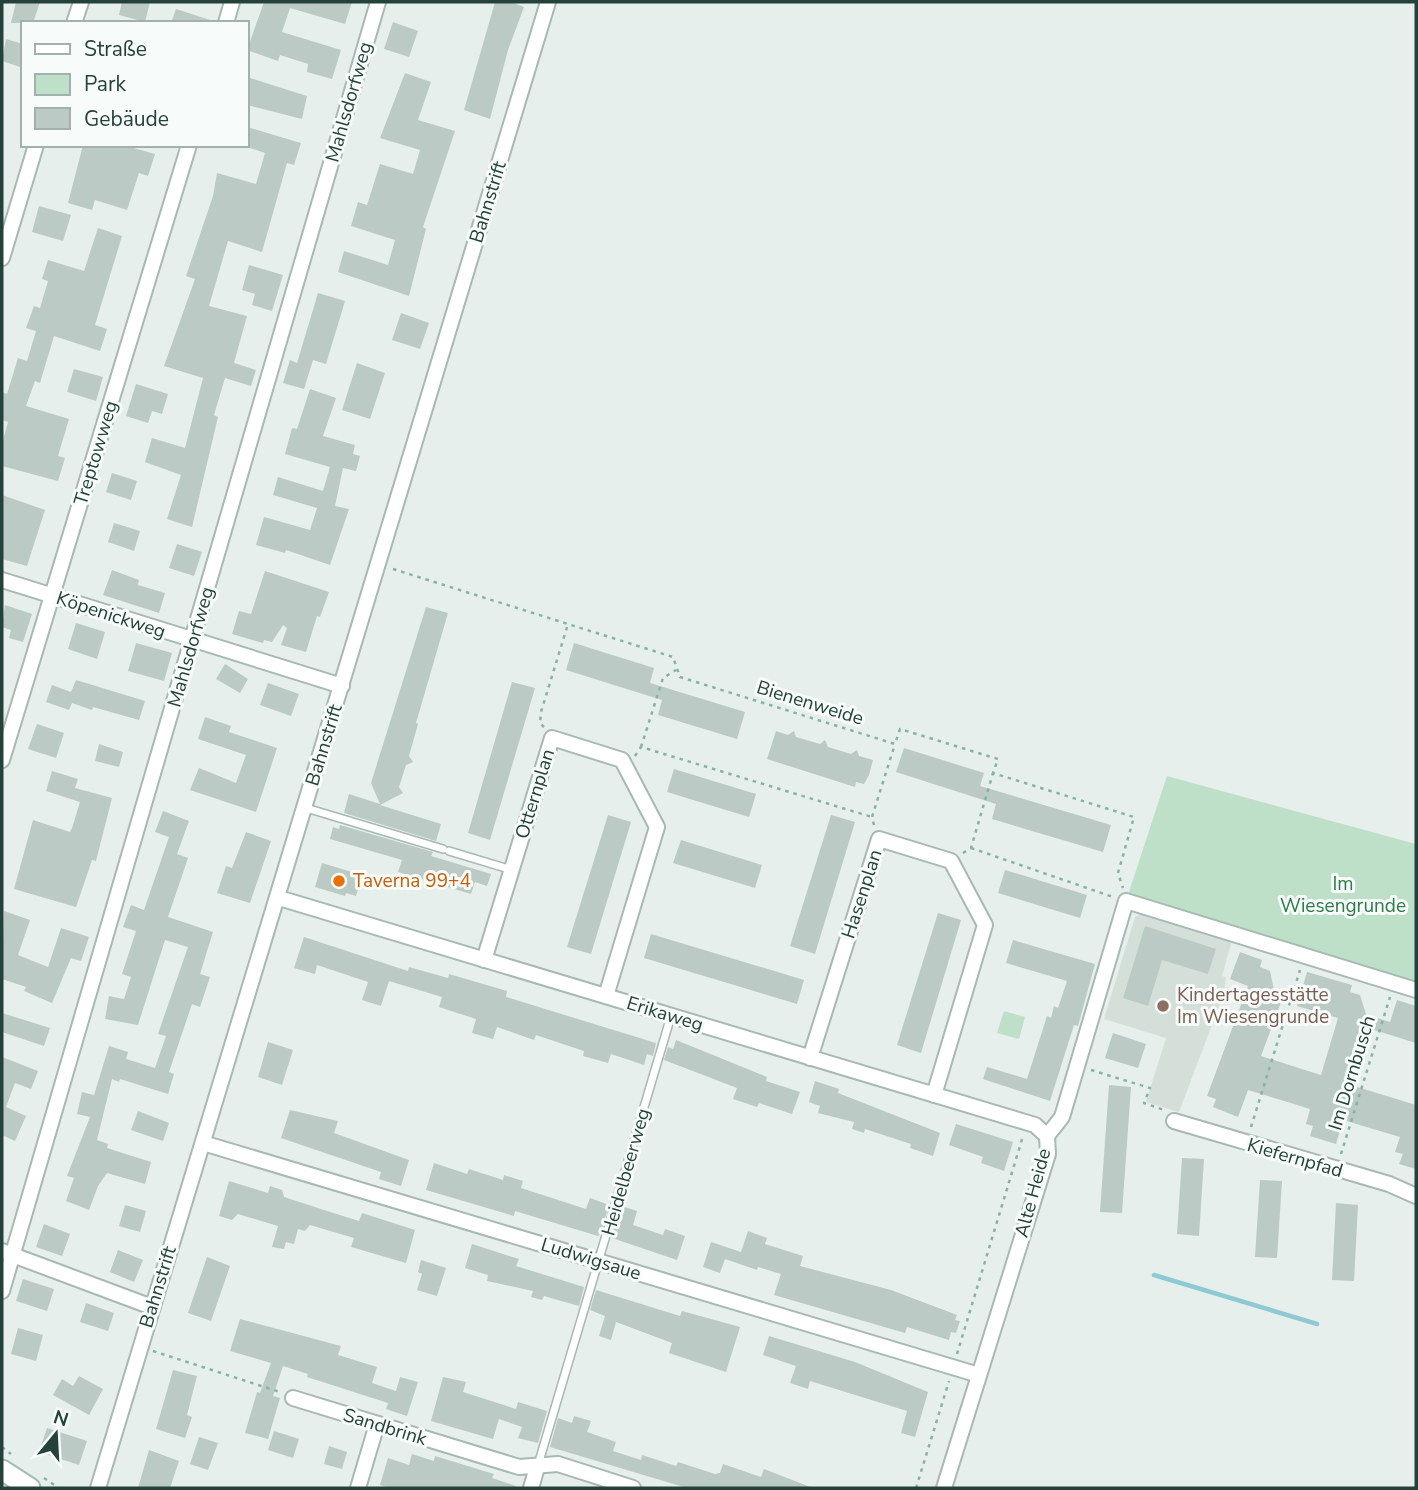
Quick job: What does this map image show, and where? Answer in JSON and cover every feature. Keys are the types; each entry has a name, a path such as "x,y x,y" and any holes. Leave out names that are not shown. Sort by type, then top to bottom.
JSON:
{"street":[{"path":"75,21 80,2"},
{"path":"227,21 232,2"},
{"name":"Mahlsdorfweg","path":"2,1291 7,1252 193,641 378,2"},
{"name":"Bahnstrift","path":"99,1488 139,1347 279,898 548,2"},
{"path":"2,258 6,232 35,147"},
{"name":"Treptowweg","path":"2,760 188,147"},
{"name":"Köpenickweg","path":"2,580 342,686"},
{"name":"Otternplan","path":"484,960 552,738 622,760 626,768"},
{"path":"606,996 657,827 626,768"},
{"name":"Hasenplan","path":"810,1058 879,839 951,861"},
{"path":"934,1095 985,925 951,861"},
{"name":"Erikaweg","path":"279,898 1035,1125 1047,1136"},
{"path":"1126,901 1416,990"},
{"name":"Alte Heide","path":"944,1488 1048,1154 1047,1136 1062,1117 1126,901"},
{"name":"Kiefernpfad","path":"1174,1121 1336,1171 1389,1184 1416,1196"},
{"name":"Ludwigsaue","path":"203,1143 978,1375"},
{"path":"7,1252 152,1307"},
{"name":"Sandbrink","path":"293,1398 519,1467 558,1464 634,1488"},
{"path":"358,1488 377,1424"},
{"name":"Heidelbeerweg","path":"531,1488 537,1467"},
{"path":"2,1470 30,1488"}],"lane":[{"path":"306,808 512,870"},
{"name":"Heidelbeerweg","path":"537,1467 671,1016"}],"path":[{"name":"Bienenweide","path":"379,565 673,657 680,677 895,744"},
{"path":"552,738 541,723 541,712 568,624"},
{"path":"626,768 641,747 663,678 677,669"},
{"path":"879,839 872,817 900,729 998,759 971,848 951,861"},
{"path":"641,747 872,817"},
{"path":"993,773 1134,817 1118,873 1126,901"},
{"path":"971,848 1126,901"},
{"path":"1246,1143 1304,956"},
{"name":"Im Dornbusch","path":"1336,1171 1395,983"},
{"path":"1077,1065 1150,1088 1144,1103 1177,1114 1174,1121"},
{"path":"916,1488 1027,1123"},
{"path":"139,1347 293,1398"}],"shaded area":[{"name":"Kindertagesstätte Im Wiesengrunde","path":"1142,913 1232,940 1222,976 1226,977 1224,993 1179,1112 1146,1102 1166,1038 1104,1019 1135,917"}],"green space":[{"name":"Im Wiesengrunde","path":"1167,776 1416,844 1416,990 1126,901"},
{"path":"1004,1011 1025,1017 1019,1039 997,1033"}],"building":[{"path":"16,2 40,2 34,21 11,23"},
{"path":"122,2 150,2 145,21 119,15"},
{"path":"264,2 352,2 345,24 290,8 282,32 341,50 332,79 307,72 308,64 280,55 278,61 248,50"},
{"path":"495,2 511,2 524,7 508,50 490,119 464,110"},
{"path":"176,9 210,20 210,21 172,21"},
{"path":"393,22 418,31 409,57 384,49"},
{"path":"6,39 21,43 21,67 2,61"},
{"path":"405,73 431,82 418,120 455,131 423,227 426,229 409,296 338,272 344,251 388,265 395,240 351,226 358,202 367,205 380,164 413,174 420,150 380,138"},
{"path":"248,77 307,96 302,119 248,105"},
{"path":"248,127 301,143 294,165 287,163 262,252 228,241 209,306 247,316 234,363 256,370 251,386 225,378 214,415 218,417 192,527 167,519 181,475 145,462 152,438 185,448 203,378 164,366 195,279 186,276 213,196 217,173 256,184 265,153 247,147"},
{"path":"82,147 130,147 155,154 148,176 139,173 127,210 95,200 92,210 68,203"},
{"path":"39,206 71,215 63,241 32,232"},
{"path":"98,228 122,236 95,325 107,329 100,351 54,336 40,383 35,381 26,406 69,419 58,456 65,458 58,481 2,466 2,444 8,422 2,420 2,392 7,394 18,358 27,361 36,331 26,328 34,306 40,308 48,281 42,279 48,260 84,271"},
{"path":"249,265 283,275 272,311 252,305 255,294 242,290"},
{"path":"318,293 345,301 326,364 313,360 304,389 283,383 290,360 297,363"},
{"path":"401,313 429,323 420,349 392,340"},
{"path":"357,363 385,373 370,419 342,410"},
{"path":"74,369 103,377 96,401 67,392"},
{"path":"136,384 168,394 162,414 152,411 148,423 126,416"},
{"path":"310,389 336,398 323,436 355,445 353,454 360,456 356,471 343,468 335,506 349,509 330,565 286,550 285,553 256,545 264,517 310,530 317,508 273,495 278,477 323,491 330,467 285,454 292,428 297,429"},
{"path":"112,473 137,481 131,500 106,492"},
{"path":"2,495 45,510 27,566 2,559"},
{"path":"114,523 140,531 134,551 108,542"},
{"path":"177,544 202,552 194,576 169,568"},
{"path":"112,570 139,580 138,585 165,593 159,613 103,595"},
{"path":"265,571 329,592 320,617 317,616 306,652 281,645 287,628 283,625 272,642 264,640 263,643 232,634 239,611 251,614"},
{"path":"5,605 32,614 23,642 9,638 11,630 2,627"},
{"path":"426,607 448,613 416,723 418,724 409,756 413,762 406,765 399,787 403,793 380,805 441,824 436,841 344,813 349,794 380,804 371,783"},
{"path":"76,623 105,632 97,659 68,649"},
{"path":"136,643 172,653 164,681 128,671"},
{"path":"574,643 654,668 650,683 745,712 737,739 658,715 662,700 566,670"},
{"path":"225,664 248,679 240,693 216,679"},
{"path":"76,680 145,701 139,720 93,707 92,710 72,703 69,710 46,702 52,685 71,692"},
{"path":"512,682 535,688 490,840 468,833"},
{"path":"268,683 299,694 291,716 260,705"},
{"path":"205,717 231,726 229,732 277,748 256,812 190,790 199,768 236,783 246,755 198,739"},
{"path":"37,724 64,733 56,758 28,749"},
{"path":"776,731 788,735 794,731 796,737 820,744 825,740 828,747 851,754 857,750 859,756 873,760 869,775 864,784 856,782 855,787 767,759"},
{"path":"99,744 123,752 119,767 95,761"},
{"path":"904,748 984,773 980,786 1111,825 1103,852 992,819 996,804 896,772"},
{"path":"674,769 756,794 749,817 667,792"},
{"path":"52,771 78,779 75,788 112,798 96,861 92,860 76,907 14,889 33,820 70,832 72,828 80,802 46,791"},
{"path":"163,811 189,821 177,854 188,858 168,917 213,932 200,974 210,977 200,1007 192,1004 169,1072 174,1074 168,1094 112,1079 97,1140 108,1144 107,1148 151,1162 145,1184 107,1173 98,1186 89,1210 66,1201 74,1178 67,1176 90,1117 77,1114 82,1092 94,1095 109,1046 128,1052 126,1059 155,1068 166,1036 158,1034 188,947 165,940 138,1025 105,1019 109,996 124,999 131,977 122,974 136,931 123,927 131,905 144,910 169,837 155,832"},
{"path":"608,815 631,822 591,954 567,947"},
{"path":"831,815 855,822 815,954 790,946"},
{"path":"340,825 433,852 431,856 491,874 487,886 475,882 471,894 398,872 402,860 330,839 333,827 339,829"},
{"path":"246,832 271,841 250,903 217,893 226,866 232,868"},
{"path":"681,840 762,865 755,888 673,863"},
{"name":"Taverna 99+4","path":"322,863 362,875 356,896 346,893 345,896 315,887"},
{"path":"1005,870 1087,895 1080,918 998,893"},
{"path":"4,911 30,920 18,955 48,967 61,928 89,937 81,961 71,958 52,1003 24,991 26,987 2,979"},
{"path":"938,913 961,920 921,1053 897,1045"},
{"path":"1145,926 1216,949 1208,974 1162,960 1148,1006 1123,998"},
{"path":"651,934 804,980 797,1004 644,958"},
{"path":"304,937 408,971 409,967 448,978 449,974 507,991 506,997 656,1043 653,1056 647,1054 644,1065 611,1054 608,1063 583,1056 584,1051 536,1035 534,1040 497,1027 493,1039 472,1033 476,1019 439,1007 442,997 389,981 381,1006 362,1000 368,982 317,965 315,974 294,968"},
{"path":"1013,940 1095,964 1078,1026 1074,1025 1050,1101 983,1079 987,1067 1027,1079 1047,1016 1051,1018 1054,1006 1058,1008 1067,981 1006,963"},
{"path":"1240,952 1262,960 1260,967 1270,971 1274,990 1284,994 1261,1056 1321,1075 1338,1018 1297,1006 1307,972 1352,985 1350,992 1360,995 1366,1014 1390,1022 1397,1000 1416,1006 1416,1043 1371,1029 1354,1086 1416,1105 1416,1169 1399,1164 1403,1154 1395,1152 1400,1137 1343,1120 1336,1144 1310,1136 1313,1126 1306,1124 1310,1109 1294,1104 1248,1090 1238,1117 1213,1107 1216,1099 1207,1096 1248,986 1230,979"},
{"path":"2,1013 50,1028 44,1046 2,1032"},
{"path":"1113,1033 1146,1044 1138,1068 1105,1058"},
{"path":"676,1040 767,1077 766,1081 800,1092 792,1114 759,1103 757,1107 733,1099 737,1088 664,1060 668,1047 673,1049"},
{"path":"268,1042 293,1050 282,1085 258,1077"},
{"path":"2,1057 38,1071 31,1089 15,1083 6,1107 26,1116 15,1141 2,1135"},
{"path":"815,1081 839,1089 838,1093 940,1133 933,1156 910,1148 911,1144 865,1129 864,1133 852,1129 854,1122 818,1113 820,1106 809,1102"},
{"path":"1109,1085 1131,1087 1122,1213 1100,1212"},
{"path":"290,1110 338,1121 334,1133 409,1160 401,1186 379,1179 381,1172 281,1138"},
{"path":"138,1111 169,1123 163,1141 131,1130"},
{"path":"956,1124 1013,1142 1004,1171 981,1163 983,1157 949,1145"},
{"path":"1182,1158 1204,1159 1199,1236 1177,1234"},
{"path":"434,1163 467,1174 469,1169 503,1180 504,1175 523,1181 521,1188 586,1209 590,1198 609,1205 600,1234 598,1236 515,1211 514,1216 426,1190"},
{"path":"1260,1180 1282,1181 1277,1258 1255,1257"},
{"path":"229,1181 268,1193 270,1186 282,1190 284,1197 359,1221 362,1213 415,1230 406,1263 351,1247 354,1238 310,1225 305,1231 298,1229 294,1244 286,1242 284,1249 272,1247 278,1226 238,1214 232,1220 219,1216"},
{"path":"1336,1203 1358,1205 1354,1281 1332,1280"},
{"path":"125,1205 146,1211 140,1232 119,1226"},
{"path":"620,1208 637,1211 633,1225 663,1235 665,1229 685,1236 677,1260 612,1238"},
{"path":"44,1224 70,1234 62,1256 36,1247"},
{"path":"748,1231 767,1238 765,1244 803,1256 800,1266 891,1290 957,1315 955,1320 960,1321 956,1333 951,1332 949,1340 907,1327 905,1333 774,1295 781,1274 758,1267 757,1270 725,1259 720,1273 703,1267 711,1242 741,1252"},
{"path":"472,1244 519,1259 516,1266 584,1287 579,1306 544,1296 542,1300 531,1297 533,1291 487,1281 488,1275 465,1268"},
{"path":"118,1250 143,1260 134,1282 110,1272"},
{"path":"207,1257 230,1266 211,1321 188,1313"},
{"path":"421,1260 446,1268 437,1296 417,1290 422,1274 418,1272"},
{"path":"23,1279 54,1289 47,1311 16,1301"},
{"path":"596,1290 680,1316 682,1311 740,1327 726,1372 669,1353 672,1343 616,1322 611,1340 599,1336 605,1316 590,1310"},
{"path":"86,1303 114,1313 108,1331 80,1322"},
{"path":"240,1319 341,1346 338,1355 377,1367 372,1383 396,1391 400,1377 418,1382 407,1416 386,1409 388,1403 307,1377 308,1374 283,1366 273,1396 280,1398 268,1439 245,1433 257,1392 260,1393 271,1363 230,1351"},
{"path":"18,1328 43,1335 36,1361 11,1354"},
{"path":"769,1336 855,1362 928,1392 915,1437 901,1433 907,1411 810,1381 808,1389 790,1383 796,1366 763,1355"},
{"path":"173,1370 197,1376 187,1415 192,1417 185,1438 156,1429"},
{"path":"79,1376 103,1389 89,1415 53,1395 62,1379 73,1386"},
{"path":"443,1377 466,1382 463,1392 516,1409 518,1402 547,1411 538,1443 518,1438 522,1427 499,1419 493,1439 431,1421"},
{"path":"574,1416 591,1421 587,1432 616,1442 613,1451 641,1460 642,1455 676,1466 678,1462 715,1474 720,1473 723,1464 761,1477 764,1469 813,1488 687,1488 550,1447 558,1418 572,1423"},
{"path":"47,1428 87,1441 79,1465 39,1452"},
{"path":"274,1431 299,1439 293,1458 268,1450"},
{"path":"199,1437 218,1443 208,1470 190,1464"},
{"path":"329,1446 347,1452 342,1469 324,1464"},
{"path":"149,1450 179,1461 170,1488 138,1488"},
{"path":"412,1454 434,1461 435,1456 494,1474 492,1478 516,1486 389,1488 380,1485 388,1458 409,1465"}],"waterway":[{"path":"1154,1275 1317,1324"}],"place":[{"name":"Taverna 99+4","path":"339,881"},
{"name":"Kindertagesstätte Im Wiesengrunde","path":"1163,1006"}]}
